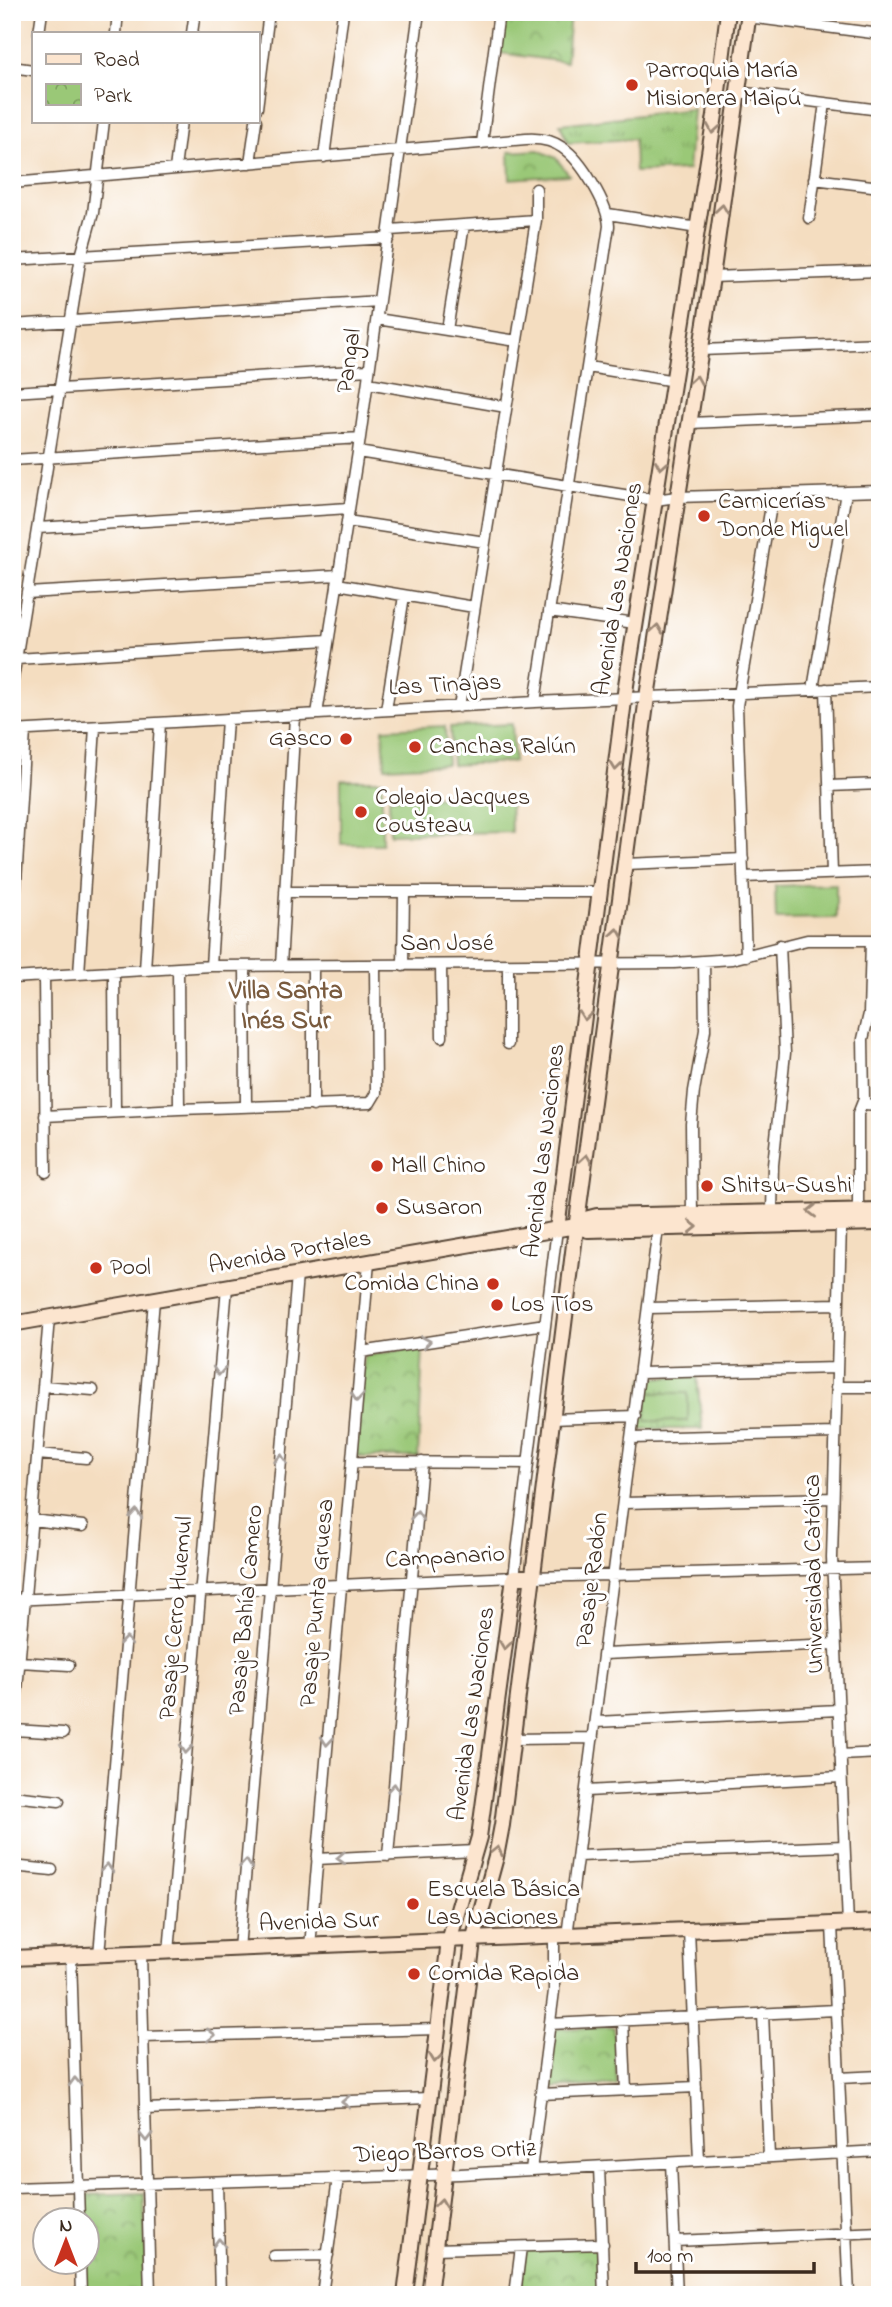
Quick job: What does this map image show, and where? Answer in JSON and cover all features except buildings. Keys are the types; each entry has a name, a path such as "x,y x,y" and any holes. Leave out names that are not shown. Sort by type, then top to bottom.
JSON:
{"street":[{"path":"39,32 42,12"},
{"path":"116,32 118,12"},
{"path":"192,32 195,12"},
{"path":"260,71 269,12"},
{"path":"324,157 343,12"},
{"name":"Pangal","path":"317,715 358,452 419,12"},
{"path":"482,143 498,12"},
{"name":"Avenida Las Naciones","path":"405,2295 449,1941 475,1851 483,1810 624,698 675,381 728,12"},
{"path":"748,15 880,34"},
{"name":"Avenida Las Naciones","path":"429,2295 473,1941 499,1843 576,1226 647,697 712,277 748,15"},
{"path":"12,67 32,70"},
{"path":"738,92 880,110"},
{"path":"809,218 825,103"},
{"path":"12,685 81,256 93,213 104,122"},
{"path":"175,169 181,122"},
{"path":"250,163 256,122"},
{"path":"12,183 534,138 561,147 577,161 608,214 608,232 534,702"},
{"path":"814,179 880,187"},
{"path":"459,706 536,220 536,189"},
{"path":"608,214 698,228"},
{"path":"12,260 389,234 536,220"},
{"path":"447,330 464,225"},
{"path":"712,277 880,271"},
{"path":"12,325 379,301"},
{"path":"377,319 517,341"},
{"path":"701,350 880,343"},
{"path":"588,367 675,381"},
{"path":"12,392 369,370"},
{"path":"368,383 506,407"},
{"path":"690,422 880,415"},
{"path":"12,460 360,438"},
{"path":"358,452 655,500 677,497 879,491 880,480"},
{"path":"813,690 846,492"},
{"path":"747,956 738,693 773,494"},
{"path":"38,528 349,508"},
{"path":"347,521 485,542"},
{"path":"27,593 338,580 404,596 474,607"},
{"path":"386,710 404,596"},
{"path":"549,611 635,623"},
{"path":"16,659 328,640"},
{"name":"Las Tinajas","path":"12,732 534,702 880,687"},
{"path":"826,689 832,873"},
{"path":"281,966 295,716"},
{"path":"211,966 227,719"},
{"path":"145,970 160,723"},
{"path":"79,974 95,727"},
{"path":"12,950 25,731"},
{"path":"829,786 880,784"},
{"path":"626,864 743,859"},
{"path":"743,877 880,872"},
{"path":"285,892 600,892"},
{"path":"403,965 404,892"},
{"name":"San José","path":"12,978 211,966 612,965 704,961 747,956 780,945 807,940 875,940"},
{"path":"858,1210 858,1114 863,1104 863,1039 869,1014 875,940"},
{"path":"772,1212 773,1165 785,1053 780,945"},
{"path":"692,1214 691,1125 705,1030 704,961"},
{"path":"441,965 442,1037"},
{"path":"508,965 508,1044"},
{"path":"245,966 246,1107"},
{"path":"313,966 313,1106"},
{"path":"46,1116 368,1104 373,1101 376,1093 375,966"},
{"path":"178,968 179,1109"},
{"path":"114,972 115,1112"},
{"path":"44,976 46,1172"},
{"path":"866,1029 880,1028"},
{"path":"863,1104 880,1105"},
{"name":"Avenida Portales","path":"12,1324 557,1230 576,1226 597,1216 880,1210"},
{"name":"Avenida Portales","path":"576,1226 588,1230 880,1223"},
{"name":"Universidad Católica","path":"841,1224 832,1569 848,1924"},
{"name":"Pasaje Radón","path":"531,2170 561,1936 578,1856 587,1791 658,1228"},
{"name":"Pasaje Punta Gruesa","path":"310,1947 369,1262"},
{"name":"Pasaje Bahía Camero","path":"239,1949 297,1275"},
{"name":"Pasaje Cerro Huemul","path":"169,1952 227,1287"},
{"path":"99,1955 154,1300"},
{"path":"648,1308 839,1304"},
{"path":"12,1748 49,1318"},
{"path":"361,1352 545,1324"},
{"path":"640,1373 837,1368"},
{"path":"43,1387 93,1390"},
{"path":"836,1387 880,1387"},
{"path":"552,1419 635,1416"},
{"path":"632,1438 835,1433"},
{"path":"530,1450 548,1452"},
{"path":"37,1454 86,1458"},
{"path":"352,1462 528,1464"},
{"path":"388,1856 422,1462"},
{"path":"624,1503 833,1498"},
{"path":"32,1520 83,1526"},
{"name":"Campanario","path":"12,1600 514,1577 880,1568"},
{"path":"604,1654 835,1644"},
{"path":"20,1662 69,1665"},
{"path":"596,1722 838,1710"},
{"path":"14,1730 63,1733"},
{"path":"513,1739 593,1738"},
{"path":"840,1755 880,1753"},
{"path":"587,1791 841,1777"},
{"path":"12,1797 59,1801"},
{"path":"578,1856 844,1846"},
{"path":"317,1859 475,1851"},
{"path":"12,1866 52,1870"},
{"name":"Avenida Sur","path":"12,1958 473,1941 880,1922"},
{"path":"832,1924 849,2295"},
{"path":"689,1930 699,2161"},
{"path":"141,1953 150,2295"},
{"path":"71,1956 79,2206"},
{"path":"550,2024 836,2010"},
{"path":"763,2013 769,2157"},
{"path":"623,2020 626,2090"},
{"path":"143,2037 438,2029"},
{"path":"839,2078 880,2076"},
{"path":"541,2094 696,2087"},
{"path":"145,2109 429,2098"},
{"name":"Diego Barros Ortiz","path":"12,2188 444,2174 880,2151"},
{"path":"671,2163 677,2295"},
{"path":"599,2167 604,2295"},
{"path":"322,2295 338,2178"},
{"path":"217,2182 220,2295"},
{"path":"675,2241 880,2232"},
{"path":"435,2249 603,2244"},
{"path":"515,2295 521,2247"},
{"path":"274,2256 328,2255"},
{"path":"80,2276 81,2295"}],"green space":[{"path":"504,12 570,12 566,62 499,53"},
{"path":"693,109 688,170 635,172 634,139 568,143 560,124"},
{"path":"538,150 556,158 569,175 510,179 509,152"},
{"name":"Canchas Ralún","path":"512,724 514,762 452,765 450,727"},
{"name":"Canchas Ralún","path":"445,726 447,764 385,767 383,729"},
{"name":"Colegio Jacques Cousteau","path":"341,780 382,780 382,844 341,844"},
{"path":"510,796 511,832 390,834 389,798"},
{"path":"836,884 836,918 776,919 775,886"},
{"path":"423,1347 418,1457 355,1457 364,1356"},
{"path":"697,1376 702,1429 638,1429 643,1378"},
{"path":"646,1393 688,1393 688,1421 646,1421"},
{"path":"614,2027 617,2085 546,2088 554,2029"},
{"path":"144,2193 147,2295 83,2295 82,2276 102,2276 102,2206 80,2206 80,2195"},
{"path":"597,2246 599,2295 520,2295 525,2249"}],"place":[{"name":"Parroquia María Misionera Maipú","path":"632,85"},
{"name":"Carnicerías Donde Miguel","path":"704,516"},
{"name":"Gasco","path":"346,739"},
{"name":"Canchas Ralún","path":"415,747"},
{"name":"Colegio Jacques Cousteau","path":"361,812"},
{"name":"Mall Chino","path":"377,1166"},
{"name":"Shitsu-Sushi","path":"707,1186"},
{"name":"Susaron","path":"382,1208"},
{"name":"Pool","path":"96,1268"},
{"name":"Comida China","path":"493,1284"},
{"name":"Los Tíos","path":"497,1305"},
{"name":"Escuela Básica Las Naciones","path":"413,1904"},
{"name":"Comida Rapida","path":"414,1974"}],"district":[{"name":"Villa Santa Inés Sur","path":"286,1007"}]}
